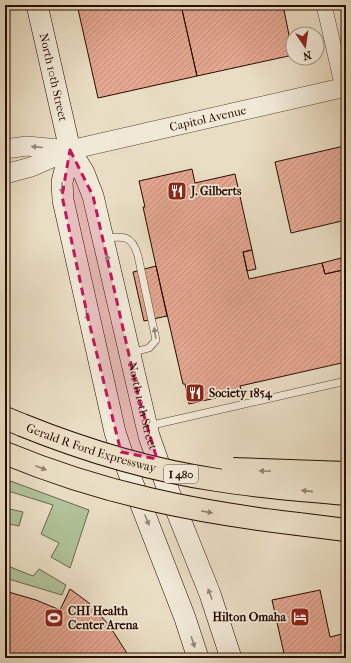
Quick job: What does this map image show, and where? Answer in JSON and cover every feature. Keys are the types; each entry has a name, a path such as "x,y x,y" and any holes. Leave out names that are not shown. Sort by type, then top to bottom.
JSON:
{"highway":[{"path":"13,421 105,449 190,465 261,471 346,473"},
{"name":"Gerald R Ford Expressway","path":"13,421 93,451 181,474 261,486 346,494"},
{"path":"5,453 74,480 142,499 223,515 346,529"}],"main road":[{"name":"North 10th Street","path":"38,5 70,150 90,187 146,426 165,483 210,594 231,658"},
{"name":"North 10th Street","path":"70,150 62,182 63,200 112,424 128,470 182,610 198,658"}],"street":[{"path":"324,5 344,88"},
{"name":"Capitol Avenue","path":"5,174 31,168 70,150 344,88"},
{"name":"Capitol Avenue","path":"5,149 34,146 70,150"}],"lane":[{"path":"103,239 119,237 128,238 134,244 138,256 156,340 149,348 129,354"},
{"path":"146,426 346,381"}],"highlighted area":[{"path":"70,150 93,196 139,399 157,459 121,452 88,318 62,196"}],"green space":[{"path":"5,479 89,510 70,568 51,557 59,543 41,534 53,505 5,490"},
{"path":"5,508 23,512 19,526 5,523"},
{"path":"5,565 33,576 39,569 66,585 62,595 5,578"}],"building":[{"path":"77,5 97,5 78,9"},
{"path":"97,5 181,5 197,76 98,98 78,9"},
{"path":"181,5 283,5 287,26 285,26 285,57 197,76"},
{"path":"346,138 346,220 291,233 275,162 344,146 343,139"},
{"path":"192,169 195,183 235,174 252,250 243,252 249,279 322,263 325,274 343,270 346,282 346,362 240,386 242,392 189,404 156,266 139,181"},
{"path":"252,250 256,269 247,271 243,252"},
{"path":"341,258 343,270 325,274 322,263"},
{"path":"156,266 167,316 144,321 133,272"},
{"name":"CHI Health Center Arena","path":"70,589 89,603 109,625 130,658 5,658 5,591 36,600 60,610"},
{"name":"Hilton Omaha","path":"320,590 330,637 346,633 346,658 285,658 272,600"}],"place":[{"name":"J. Gilberts","path":"177,191"},
{"name":"Society 1854","path":"195,393"},
{"name":"Hilton Omaha","path":"300,617"},
{"name":"CHI Health Center Arena","path":"54,618"}]}
